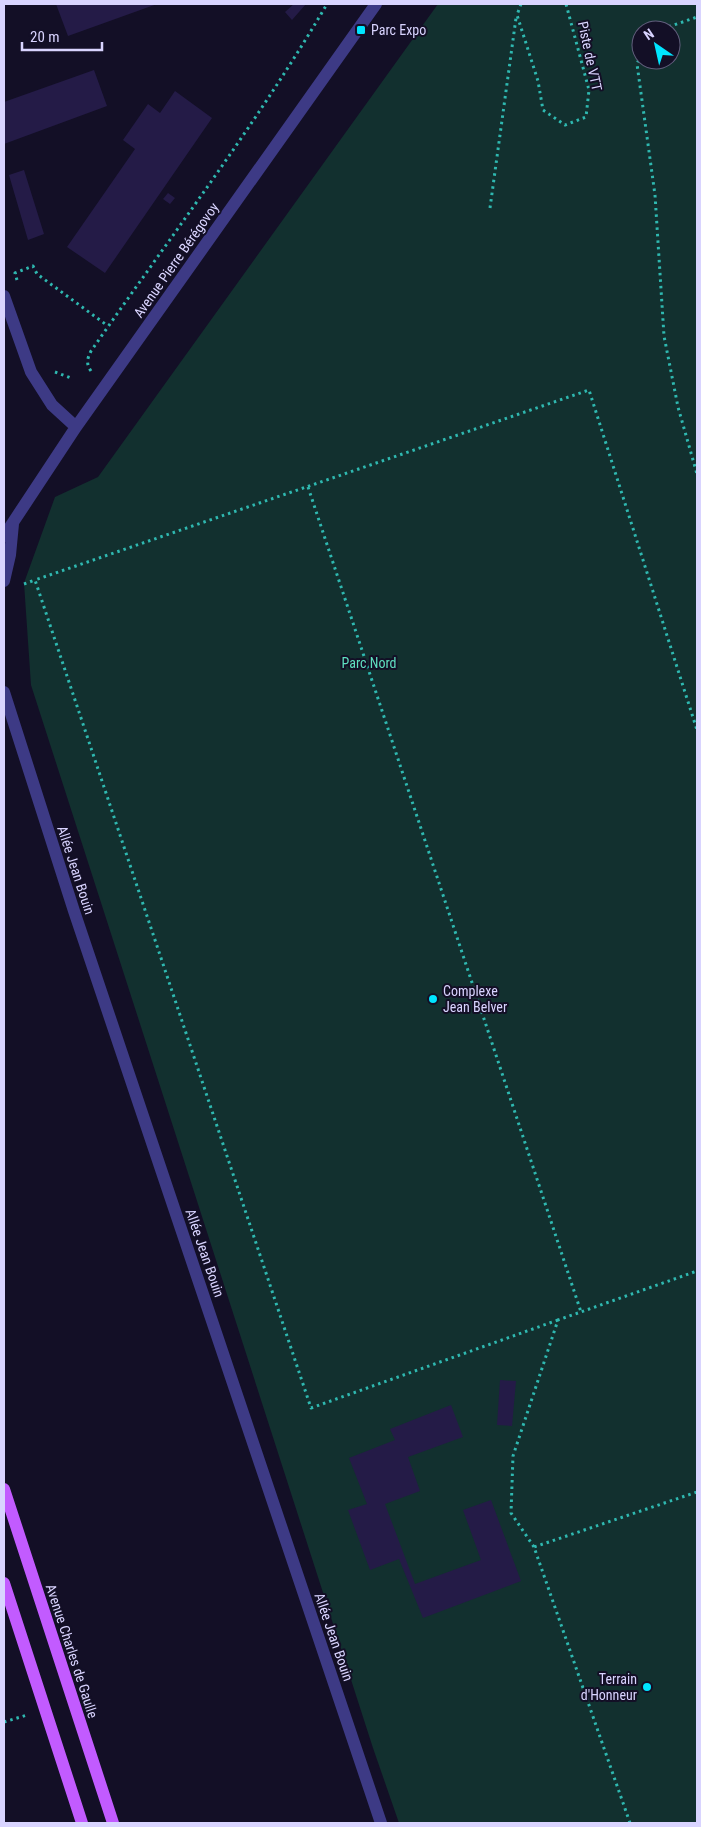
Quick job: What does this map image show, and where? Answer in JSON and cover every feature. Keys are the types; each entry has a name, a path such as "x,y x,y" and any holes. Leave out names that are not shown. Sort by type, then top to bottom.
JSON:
{"main road":[{"name":"Avenue Charles de Gaulle","path":"4,1489 113,1823"},
{"path":"4,1583 82,1823"}],"street":[{"name":"Avenue Pierre Bérégovoy","path":"4,536 76,427 376,4"},
{"path":"4,296 8,323 31,372 52,405 76,427"},
{"path":"4,581 10,555 13,523"},
{"name":"Allée Jean Bouin","path":"4,692 74,911 381,1823"}],"path":[{"path":"106,386 90,370 88,358 108,326 256,118 327,4"},
{"path":"490,208 517,15 521,4"},
{"name":"Piste de VTT","path":"517,15 538,81 543,110 565,125 586,117 588,90 566,4"},
{"path":"681,23 697,17"},
{"path":"638,70 655,195 664,336 678,407 697,474"},
{"path":"18,282 15,273 33,266 37,274 108,326"},
{"path":"53,370 60,375 71,378"},
{"path":"697,730 589,390 35,580 311,1408 697,1271"},
{"path":"308,487 581,1312"},
{"path":"558,1320 513,1456 511,1513 534,1547 630,1823"},
{"path":"534,1547 697,1492"}],"green space":[{"name":"Parc Nord","path":"438,4 697,4 697,1823 399,1823 373,1748 31,685 24,583 55,497 98,477"}],"building":[{"path":"56,4 157,4 68,36"},
{"path":"294,4 306,4 292,20 285,12"},
{"path":"94,70 107,106 4,144 4,102"},
{"path":"175,91 212,118 105,273 67,247 135,149 123,140 148,104 160,113"},
{"path":"24,170 44,234 28,240 9,175"},
{"path":"168,193 175,198 170,204 163,199"},
{"path":"500,1380 516,1381 512,1426 497,1425"},
{"path":"451,1405 463,1437 408,1457 420,1491 385,1504 415,1584 481,1560 463,1510 491,1500 521,1581 423,1618 399,1559 370,1570 348,1510 367,1504 349,1458 395,1440 390,1429"}],"place":[{"name":"Parc Expo","path":"361,30"},
{"name":"Complexe Jean Belver","path":"433,999"},
{"name":"Terrain d'Honneur","path":"647,1687"}]}
